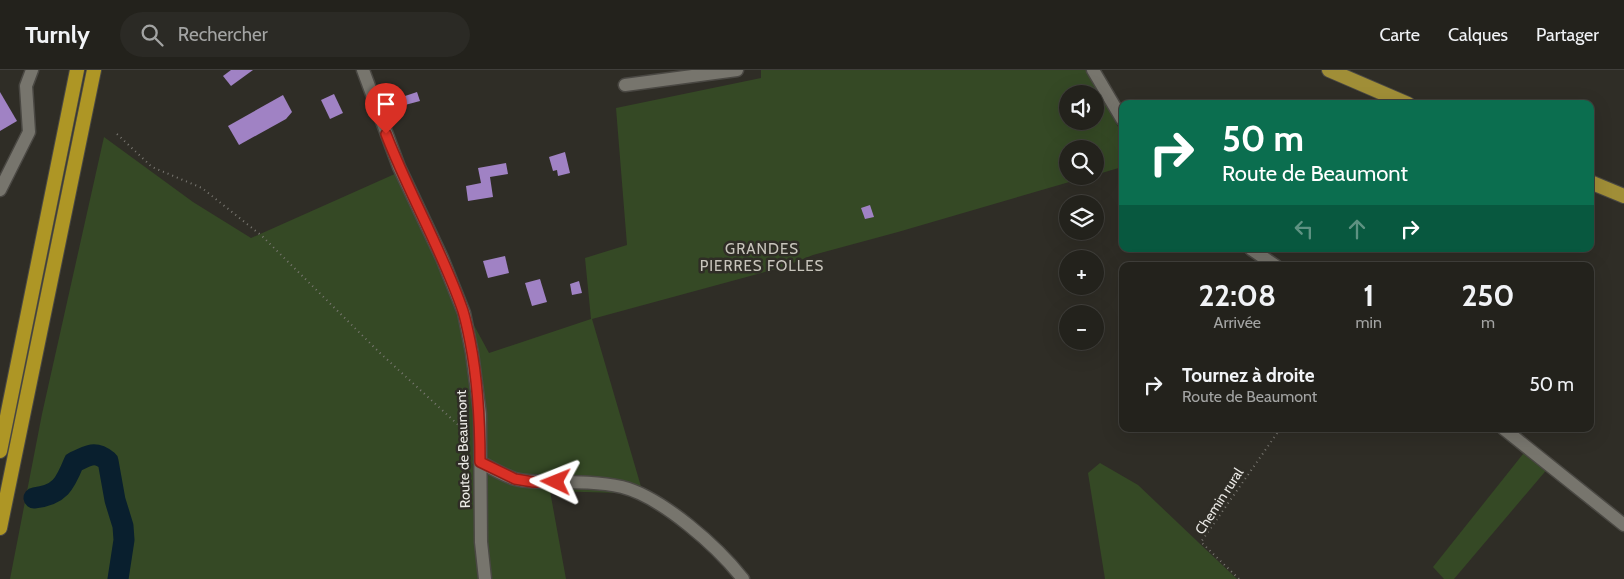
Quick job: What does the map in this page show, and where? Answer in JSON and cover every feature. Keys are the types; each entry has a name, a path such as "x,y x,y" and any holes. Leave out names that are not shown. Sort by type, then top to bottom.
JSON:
{"highway":[{"path":"0,451 77,70"},
{"path":"0,528 94,70"},
{"path":"85,114 102,70"}],"main road":[{"path":"1328,70 1399,100"},
{"path":"1594,184 1624,196"}],"street":[{"path":"0,190 29,132 26,86 32,70"},
{"name":"Route de Beaumont","path":"363,70 399,167 442,258 464,313 472,353 480,414 481,542 484,579"},
{"path":"626,85 737,70"},
{"path":"1093,70 1119,114"},
{"path":"1255,252 1270,262"},
{"path":"1508,432 1624,525"},
{"path":"480,462 515,479 533,482 586,483 621,487 636,491 675,515 696,532 743,579"}],"path":[{"path":"117,134 152,167 202,188 262,236 379,352 480,445"},
{"name":"Chemin rural","path":"1239,579 1201,542 1278,432"}],"green space":[{"path":"761,70 1087,70 1095,85 1059,85 1059,130 1104,130 1104,101 1119,129 1119,168 1104,172 1104,140 1059,140 1059,185 813,255 783,267 592,319 642,490 619,493 550,491 566,579 10,579 42,414 104,137 193,202 251,238 397,173 437,257 489,353 591,319 585,258 627,245 616,108 761,78"},
{"path":"1527,449 1549,467 1454,579 1444,579 1433,567"},
{"path":"1100,463 1138,485 1237,579 1105,579 1088,473"}],"building":[{"path":"231,70 253,70 231,86 223,76"},
{"path":"0,92 17,121 0,131"},
{"path":"417,92 420,101 405,105 402,97"},
{"path":"334,94 343,113 330,119 321,100"},
{"path":"283,95 292,112 286,119 239,145 228,126"},
{"path":"565,152 570,173 558,176 557,170 553,171 549,157"},
{"path":"506,163 508,174 490,177 493,197 468,201 466,186 481,183 478,168"},
{"path":"870,205 874,217 865,219 861,208"},
{"path":"505,256 509,273 488,278 483,261"},
{"path":"540,279 547,302 532,306 525,283"},
{"path":"579,281 582,293 572,295 570,284"}],"waterway":[{"path":"34,498 56,491 68,476 74,462 91,455 99,456 108,461 115,500 123,526 124,540 118,579"}],"district":[{"name":"GRANDES PIERRES FOLLES","path":"762,258"}],"route":[{"path":"386,134 399,167 442,258 464,313 472,353 480,414 480,462 515,479 533,482 556,482"}]}
